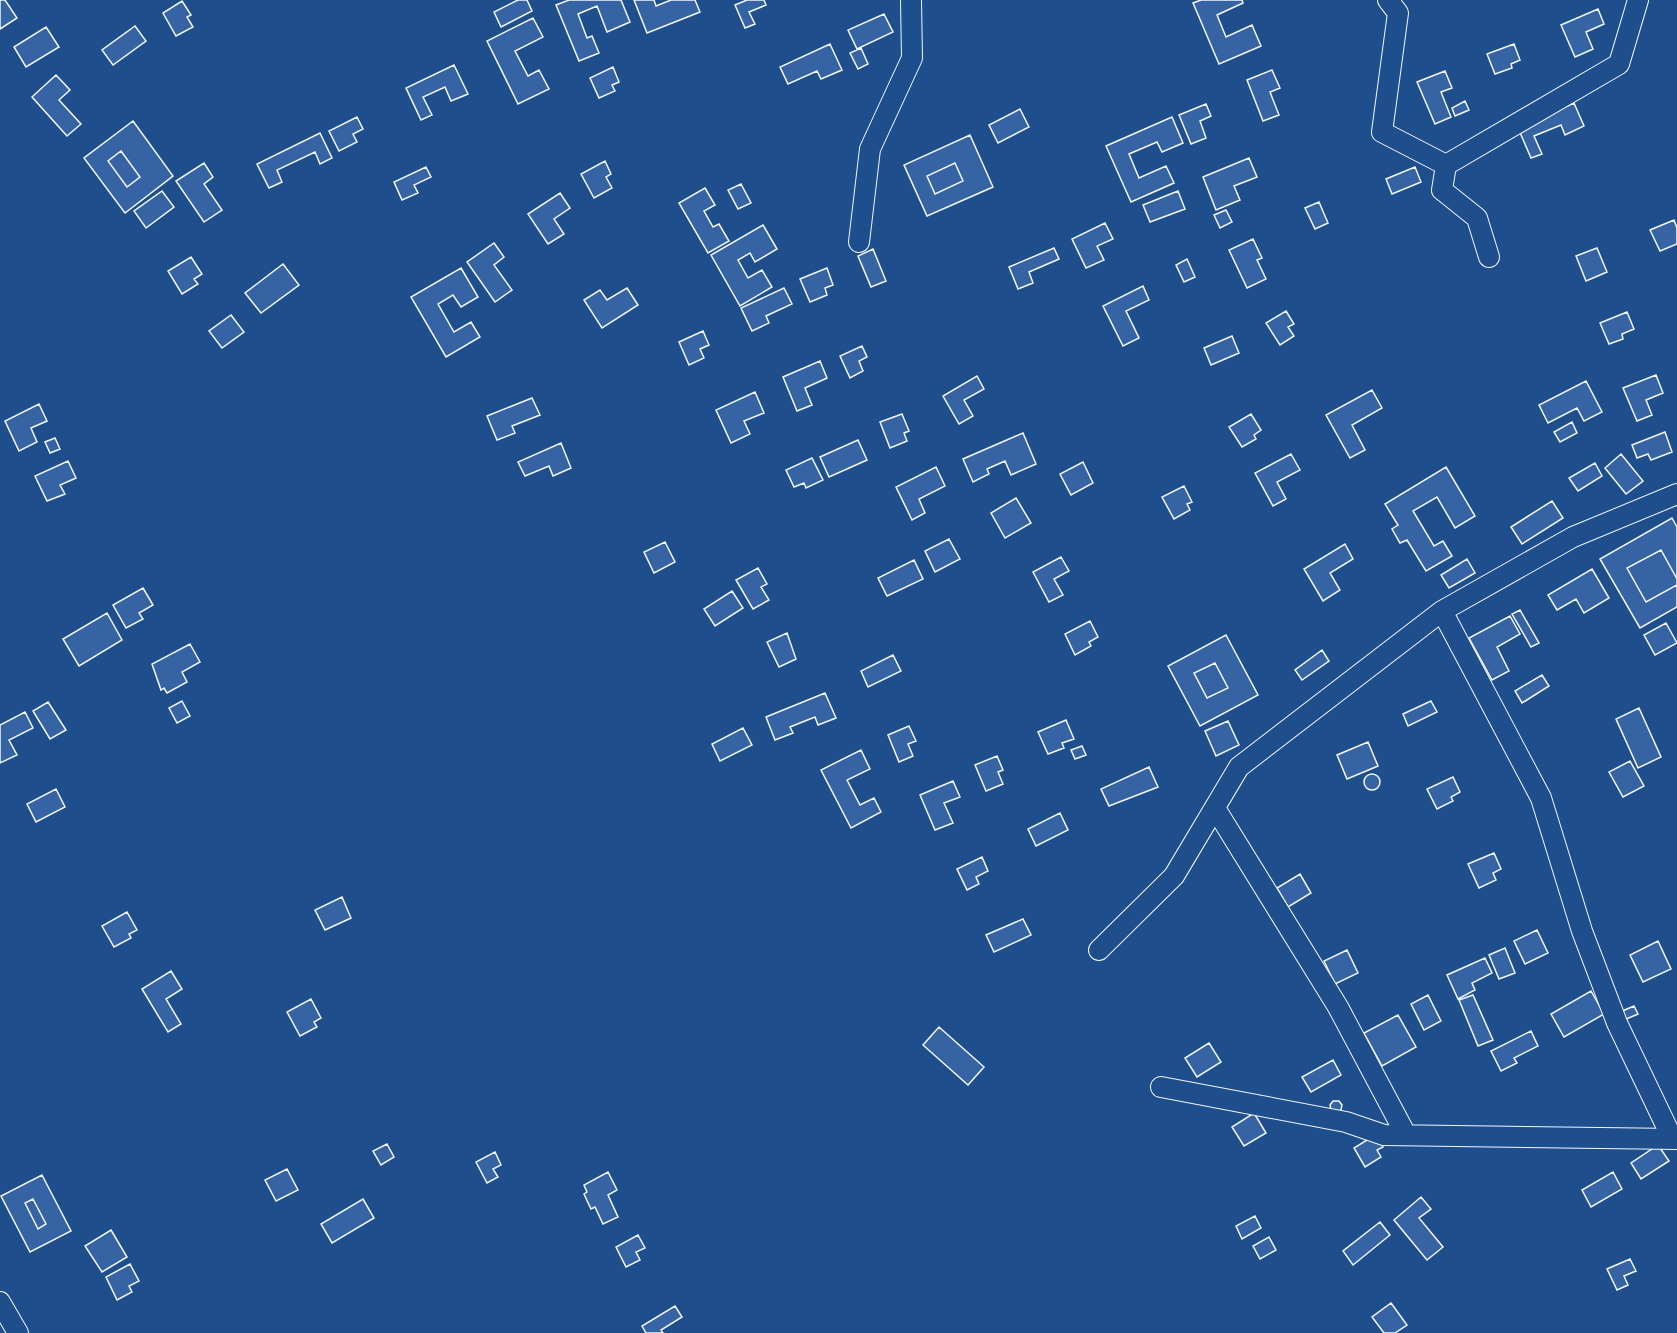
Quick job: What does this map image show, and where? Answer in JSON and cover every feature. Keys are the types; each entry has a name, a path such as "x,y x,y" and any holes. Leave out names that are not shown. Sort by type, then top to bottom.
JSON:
{"street":[{"path":"859,242 870,149 912,58 912,0"},
{"path":"1388,0 1398,13 1382,132 1446,165"},
{"path":"1446,165 1619,64 1638,0"},
{"path":"1446,165 1442,190 1477,218 1489,257"},
{"path":"1099,950 1174,876 1239,767 1442,611 1573,537 1677,494"},
{"path":"1161,1087 1346,1122 1384,1135 1675,1138 1617,1023 1589,951 1541,798 1442,611"},
{"path":"1215,808 1338,1007 1406,1135"},
{"path":"0,1302 18,1333"}],"building":[{"path":"0,0 5,0 17,18 0,29"},
{"path":"518,0 527,0 532,11 501,27 494,12"},
{"path":"569,0 621,0 630,22 607,32 597,6 578,14 587,38 592,36 599,53 579,61 556,5"},
{"path":"634,0 654,0 656,6 671,0 695,0 700,12 647,33"},
{"path":"747,0 764,0 766,5 749,12 755,24 745,28 735,5"},
{"path":"1201,0 1242,0 1243,3 1217,15 1226,37 1252,25 1261,46 1219,64 1193,3"},
{"path":"182,1 191,15 187,17 193,27 176,36 163,13"},
{"path":"1598,9 1604,24 1586,32 1593,49 1575,57 1561,25"},
{"path":"884,14 893,32 857,49 848,30"},
{"path":"533,18 543,37 515,51 528,76 539,70 549,89 518,104 487,41"},
{"path":"135,26 146,41 113,65 102,50"},
{"path":"46,27 59,47 26,67 14,47"},
{"path":"830,44 842,70 821,79 817,71 788,84 780,67"},
{"path":"1514,44 1520,60 1511,64 1512,68 1495,74 1487,54"},
{"path":"861,48 868,64 858,69 850,53"},
{"path":"454,65 468,94 451,101 445,87 423,97 432,115 421,120 406,88"},
{"path":"613,67 619,82 612,85 615,91 599,98 590,78"},
{"path":"1272,70 1280,88 1270,92 1279,115 1263,121 1247,80"},
{"path":"1445,71 1452,88 1441,92 1451,117 1435,124 1417,82"},
{"path":"56,75 70,90 59,100 81,124 67,136 32,97"},
{"path":"1465,101 1469,110 1455,116 1452,108"},
{"path":"1574,103 1584,126 1565,135 1561,125 1534,136 1542,154 1531,158 1518,128"},
{"path":"1206,104 1211,116 1200,121 1206,138 1191,144 1179,115"},
{"path":"1020,109 1029,127 998,143 989,125"},
{"path":"357,117 363,129 353,134 357,142 339,151 329,131"},
{"path":"1172,117 1183,143 1162,152 1157,142 1129,154 1139,178 1166,166 1174,183 1131,202 1106,146"},
{"path":"133,121 173,176 125,213 84,158","holes":["121,151 140,177 127,187 108,161"]},
{"path":"320,133 332,158 320,164 315,152 277,170 282,182 269,188 257,164"},
{"path":"970,135 993,187 927,216 904,165","holes":["955,163 963,181 935,194 927,176"]},
{"path":"121,151 140,177 127,187 108,161"},
{"path":"1249,158 1257,177 1234,186 1240,200 1216,210 1203,177"},
{"path":"605,161 611,174 606,177 612,188 594,198 581,174"},
{"path":"204,163 213,177 204,184 222,210 204,222 176,181"},
{"path":"955,163 963,181 935,194 927,176"},
{"path":"426,167 431,177 414,185 418,193 402,200 394,182"},
{"path":"1415,167 1421,182 1392,194 1386,179"},
{"path":"741,184 751,203 738,209 728,190"},
{"path":"705,188 715,205 704,211 713,227 719,224 729,241 708,253 679,203"},
{"path":"162,191 174,207 146,228 134,211"},
{"path":"1178,191 1185,209 1150,222 1143,205"},
{"path":"560,193 570,208 554,219 564,234 548,244 528,214"},
{"path":"1319,202 1328,223 1315,229 1305,208"},
{"path":"1226,210 1232,222 1220,228 1214,215"},
{"path":"1674,220 1677,228 1677,244 1660,251 1650,230"},
{"path":"1105,223 1113,239 1097,246 1104,260 1086,268 1072,239"},
{"path":"763,225 777,249 755,262 750,253 738,260 748,278 762,270 772,287 740,306 711,255"},
{"path":"1253,239 1262,258 1257,260 1266,279 1247,288 1229,250"},
{"path":"494,243 504,257 494,265 512,290 495,302 467,262"},
{"path":"1054,248 1059,259 1029,272 1033,283 1018,289 1009,267"},
{"path":"1597,248 1607,272 1586,281 1576,256"},
{"path":"873,249 886,281 871,287 858,256"},
{"path":"191,257 202,274 194,279 198,284 182,294 168,271"},
{"path":"1187,259 1195,277 1184,282 1176,265"},
{"path":"283,264 299,285 261,313 245,293"},
{"path":"461,268 478,297 461,307 453,295 438,304 454,332 471,322 480,337 446,357 411,297"},
{"path":"827,268 833,285 825,288 827,295 810,302 800,279"},
{"path":"1143,286 1149,300 1126,311 1139,338 1123,346 1103,306"},
{"path":"627,288 638,305 602,328 584,300 600,290 607,300"},
{"path":"784,288 792,304 766,316 769,323 752,331 741,308"},
{"path":"1286,311 1294,324 1288,327 1294,336 1280,345 1266,323"},
{"path":"1627,312 1634,329 1622,334 1623,339 1609,344 1600,323"},
{"path":"231,315 244,332 222,348 209,331"},
{"path":"703,331 709,345 700,349 704,358 689,365 679,342"},
{"path":"1232,336 1239,353 1211,365 1204,348"},
{"path":"862,346 867,357 859,361 863,371 850,378 840,356"},
{"path":"820,361 827,378 805,388 812,405 797,411 783,377"},
{"path":"1656,375 1663,393 1646,400 1652,415 1637,421 1623,388"},
{"path":"977,376 984,389 964,400 973,416 959,424 943,396"},
{"path":"1586,381 1602,412 1584,421 1577,408 1548,423 1539,405"},
{"path":"1372,390 1382,408 1352,425 1365,450 1350,458 1326,415"},
{"path":"755,392 764,413 744,421 750,434 731,443 716,410"},
{"path":"532,398 540,415 512,426 515,433 497,440 487,416"},
{"path":"39,404 47,421 31,428 37,442 19,451 5,421"},
{"path":"902,414 909,431 904,433 907,441 890,448 880,422"},
{"path":"1251,414 1261,430 1254,435 1256,439 1242,447 1229,427"},
{"path":"1572,422 1577,433 1560,442 1554,432"},
{"path":"1665,432 1672,452 1651,460 1648,454 1637,458 1632,445"},
{"path":"1023,433 1036,464 1011,475 1005,461 987,469 989,474 973,482 963,459"},
{"path":"55,438 60,449 50,453 45,442"},
{"path":"858,440 867,460 829,477 820,457"},
{"path":"561,443 571,468 553,476 549,466 525,476 518,462"},
{"path":"1291,454 1300,470 1277,482 1286,499 1273,506 1255,473"},
{"path":"1621,454 1643,481 1626,494 1605,468"},
{"path":"812,458 823,480 806,488 804,483 794,487 786,470"},
{"path":"68,461 76,478 60,485 65,494 47,501 35,476"},
{"path":"1083,462 1093,483 1071,495 1060,474"},
{"path":"1595,463 1602,476 1578,491 1569,478"},
{"path":"936,467 945,486 919,499 925,513 912,520 896,487"},
{"path":"1446,467 1475,516 1455,528 1437,497 1413,511 1434,546 1443,541 1452,556 1426,571 1407,540 1400,543 1392,529 1398,525 1385,504"},
{"path":"1184,486 1192,502 1187,504 1190,510 1174,519 1162,497"},
{"path":"1016,498 1031,523 1005,538 991,513"},
{"path":"1552,501 1563,518 1522,544 1511,527"},
{"path":"1672,518 1677,527 1677,579 1661,550 1627,568 1646,602 1677,585 1677,607 1640,628 1600,559"},
{"path":"949,539 960,559 935,572 925,551"},
{"path":"665,542 675,562 654,573 644,552"},
{"path":"1345,544 1353,559 1330,573 1340,590 1323,601 1304,569"},
{"path":"1661,550 1677,579 1677,585 1646,602 1627,568"},
{"path":"1061,557 1069,571 1054,579 1063,595 1049,602 1033,572"},
{"path":"1467,559 1475,573 1449,588 1441,575"},
{"path":"914,560 923,579 887,596 878,578"},
{"path":"758,568 767,584 761,587 769,600 753,609 736,580"},
{"path":"1592,569 1609,598 1584,613 1576,599 1557,610 1548,595"},
{"path":"143,588 153,605 139,613 143,619 126,628 113,605"},
{"path":"732,591 743,608 715,626 704,609"},
{"path":"1520,610 1539,643 1531,647 1512,614"},
{"path":"107,613 122,640 79,666 63,639"},
{"path":"1510,616 1520,634 1497,647 1509,671 1492,680 1469,638"},
{"path":"1090,621 1098,637 1089,642 1091,646 1075,655 1065,634"},
{"path":"1666,623 1677,643 1655,655 1644,635"},
{"path":"787,633 796,659 779,667 767,642"},
{"path":"1226,635 1258,695 1200,726 1168,666","holes":["1215,663 1228,688 1207,698 1194,673"]},
{"path":"190,644 200,662 182,672 187,682 167,693 164,688 161,690 152,664"},
{"path":"1322,650 1329,661 1302,680 1295,670"},
{"path":"893,655 901,671 868,687 861,671"},
{"path":"1215,663 1228,688 1207,698 1194,673"},
{"path":"1542,675 1549,686 1522,703 1515,691"},
{"path":"825,693 836,718 818,725 815,717 790,727 793,733 775,740 766,717"},
{"path":"182,701 190,716 177,723 169,708"},
{"path":"1431,701 1437,712 1408,726 1403,714"},
{"path":"48,702 66,730 50,739 33,711"},
{"path":"1639,708 1661,757 1638,768 1616,719"},
{"path":"25,712 33,728 9,740 17,755 0,763 0,725"},
{"path":"1066,720 1074,739 1062,743 1064,748 1048,754 1038,732"},
{"path":"1228,721 1239,745 1216,756 1205,731"},
{"path":"909,726 916,741 908,744 913,756 899,762 888,735"},
{"path":"743,728 752,745 720,761 712,744"},
{"path":"1368,742 1378,766 1347,779 1337,755"},
{"path":"1082,746 1086,755 1075,759 1071,750"},
{"path":"861,750 870,769 847,780 860,805 874,798 881,812 851,828 821,770"},
{"path":"997,756 1003,770 998,772 1003,784 986,791 975,765"},
{"path":"1630,761 1644,786 1623,797 1609,772"},
{"path":"1149,767 1158,787 1109,806 1101,789"},
{"path":"1372,774 1378,776 1380,782 1378,788 1372,790 1366,788 1364,782 1366,776"},
{"path":"1453,777 1460,792 1451,797 1453,801 1437,809 1427,789"},
{"path":"953,781 960,797 944,803 953,823 935,830 920,795"},
{"path":"56,789 65,807 36,822 27,804"},
{"path":"1060,813 1068,830 1036,846 1028,829"},
{"path":"1494,853 1501,869 1493,873 1496,880 1479,888 1468,864"},
{"path":"982,857 988,871 976,877 979,884 967,890 957,869"},
{"path":"1300,874 1311,893 1288,907 1277,888"},
{"path":"342,897 351,918 325,930 315,910"},
{"path":"127,912 137,930 129,934 131,938 114,947 102,926"},
{"path":"1023,919 1031,935 994,952 986,935"},
{"path":"1537,930 1548,953 1525,964 1514,941"},
{"path":"1658,941 1671,969 1643,982 1630,955"},
{"path":"1505,948 1515,973 1499,979 1489,955"},
{"path":"1347,950 1358,973 1335,984 1324,961"},
{"path":"1485,958 1492,973 1472,983 1475,990 1458,999 1447,975"},
{"path":"171,971 182,989 166,999 181,1024 168,1032 142,989"},
{"path":"1591,991 1604,1014 1564,1037 1551,1014"},
{"path":"1428,995 1441,1021 1424,1030 1411,1004"},
{"path":"1473,995 1493,1040 1478,1046 1459,1000"},
{"path":"311,999 321,1018 314,1022 317,1027 300,1036 287,1012"},
{"path":"1634,1006 1638,1014 1624,1020 1620,1012"},
{"path":"1398,1015 1416,1047 1382,1066 1364,1033"},
{"path":"939,1027 984,1067 968,1085 923,1045"},
{"path":"1531,1031 1538,1046 1514,1058 1517,1063 1501,1071 1491,1051"},
{"path":"1209,1043 1221,1062 1197,1077 1185,1058"},
{"path":"1333,1060 1341,1075 1311,1092 1302,1077"},
{"path":"1333,1101 1339,1101 1342,1105 1341,1110 1336,1112 1331,1110 1330,1105"},
{"path":"1254,1113 1266,1133 1244,1146 1232,1127"},
{"path":"1375,1135 1383,1147 1377,1150 1381,1157 1365,1167 1354,1148"},
{"path":"387,1144 394,1157 381,1165 373,1151"},
{"path":"1658,1145 1669,1161 1641,1179 1631,1163"},
{"path":"495,1152 501,1165 493,1169 498,1177 487,1183 476,1162"},
{"path":"287,1169 298,1190 276,1201 265,1180"},
{"path":"608,1172 617,1190 608,1195 618,1217 603,1224 595,1207 591,1209 584,1194 587,1192 584,1185"},
{"path":"1613,1172 1622,1189 1591,1207 1582,1190"},
{"path":"42,1175 71,1231 30,1252 1,1196","holes":["33,1199 46,1224 38,1229 25,1203"]},
{"path":"1421,1197 1431,1209 1419,1218 1443,1247 1427,1260 1394,1220"},
{"path":"33,1199 46,1224 38,1229 25,1203"},
{"path":"363,1199 374,1218 332,1243 321,1224"},
{"path":"1255,1216 1261,1228 1242,1239 1236,1226"},
{"path":"1380,1222 1390,1235 1353,1265 1343,1251"},
{"path":"111,1230 127,1257 102,1272 85,1246"},
{"path":"638,1235 645,1248 636,1252 640,1260 626,1267 616,1247"},
{"path":"1269,1237 1276,1250 1260,1259 1253,1246"},
{"path":"1630,1259 1636,1271 1624,1276 1628,1285 1617,1290 1607,1269"},
{"path":"130,1264 139,1281 129,1286 132,1292 117,1300 106,1277"},
{"path":"1391,1303 1407,1325 1395,1333 1384,1333 1372,1317"},
{"path":"675,1306 682,1317 661,1330 663,1333 646,1333 642,1326"}]}
